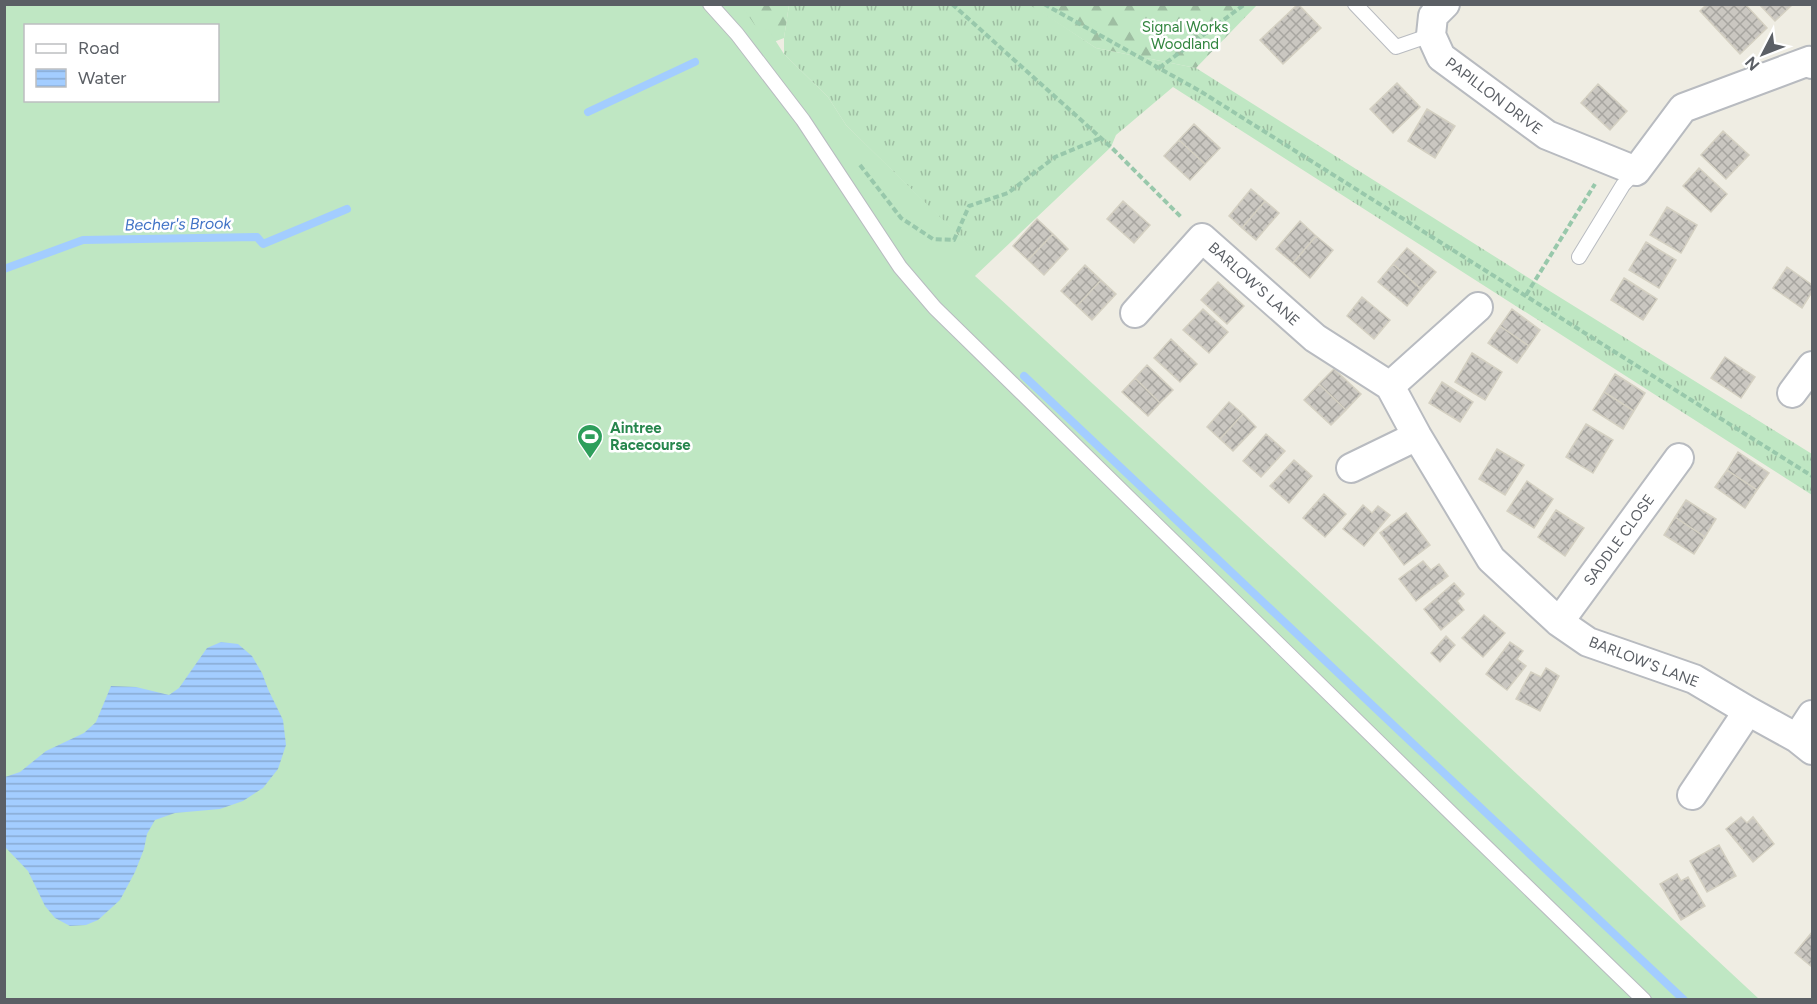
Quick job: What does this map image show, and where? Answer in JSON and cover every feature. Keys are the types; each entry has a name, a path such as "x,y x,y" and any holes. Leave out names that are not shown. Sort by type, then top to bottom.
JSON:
{"street":[{"path":"1431,35 1433,16 1445,4"},
{"name":"PAPILLON DRIVE","path":"1431,35 1441,57 1547,135 1636,171"},
{"path":"1636,171 1683,108 1811,59"},
{"name":"BARLOW'S LANE","path":"1135,313 1202,238 1315,338 1390,386 1417,436 1491,559 1559,622 1588,642 1694,679 1804,744"},
{"path":"1390,386 1478,307"},
{"path":"1792,393 1812,366"},
{"path":"1351,468 1417,436"},
{"name":"SADDLE CLOSE","path":"1559,622 1679,458"},
{"path":"1692,795 1748,711"},
{"path":"1804,744 1812,715"}],"lane":[{"path":"710,4 737,34 803,120 900,267 935,308 1644,999"},
{"path":"1355,4 1396,47 1431,35"},
{"path":"1579,257 1623,185 1636,171"}],"path":[{"path":"952,4 1101,138 1202,238"},
{"path":"1044,4 1210,97 1812,476"},
{"path":"1159,68 1245,4"},
{"path":"954,240 969,206 1008,193 1055,157 1101,138"},
{"path":"1526,295 1597,181"}],"green space":[{"name":"Aintree Racecourse","path":"5,4 741,5 759,31 768,29 784,54 828,97 846,125 985,261 975,276 1377,644 1759,999 5,1000"},
{"path":"1030,4 1096,48 1196,68 1812,454 1812,495 1173,87 1116,135 1111,147 975,276 984,261 846,125 828,97 784,54 789,5"},
{"path":"722,5 789,5 784,38 761,47"},
{"name":"Signal Works Woodland","path":"1030,5 1257,5 1196,68 1096,48"}],"water":[{"path":"221,642 238,644 252,656 262,673 283,720 286,745 278,769 263,788 243,801 220,809 175,813 155,820 147,834 135,872 120,900 98,920 86,925 70,926 55,918 45,906 28,871 5,847 5,777 20,772 46,751 84,733 96,722 111,686 136,687 169,695 179,688 207,648"}],"building":[{"path":"1298,4 1321,28 1283,64 1260,40"},
{"path":"1707,4 1745,4 1767,28 1740,54 1700,11"},
{"path":"1759,4 1793,4 1775,21"},
{"path":"1397,83 1420,107 1393,133 1370,109"},
{"path":"1598,84 1627,111 1610,130 1581,103"},
{"path":"1427,109 1455,126 1435,158 1408,141"},
{"path":"1194,124 1220,148 1205,164 1179,140"},
{"path":"1723,131 1749,155 1726,179 1701,155"},
{"path":"1179,140 1205,164 1190,180 1164,156"},
{"path":"1699,168 1727,194 1711,212 1683,186"},
{"path":"1251,189 1265,201 1242,228 1229,216"},
{"path":"1123,201 1150,225 1134,243 1107,219"},
{"path":"1265,201 1279,213 1256,240 1242,228"},
{"path":"1667,207 1697,225 1681,253 1650,235"},
{"path":"1037,219 1053,234 1028,260 1013,246"},
{"path":"1300,221 1316,236 1293,263 1276,249"},
{"path":"1053,234 1068,249 1044,275 1028,260"},
{"path":"1316,236 1333,250 1310,278 1293,263"},
{"path":"1646,242 1676,260 1659,288 1629,270"},
{"path":"1407,248 1436,272 1421,289 1393,264"},
{"path":"1393,264 1421,289 1407,306 1378,282"},
{"path":"1085,265 1101,280 1077,306 1061,291"},
{"path":"1787,267 1812,285 1812,292 1802,308 1773,288"},
{"path":"1624,278 1657,299 1643,320 1611,300"},
{"path":"1101,280 1116,294 1092,320 1077,306"},
{"path":"1218,282 1244,306 1227,324 1201,300"},
{"path":"1362,297 1390,320 1374,339 1347,316"},
{"path":"1203,309 1228,332 1209,353 1183,330"},
{"path":"1512,309 1540,330 1529,346 1500,326"},
{"path":"1500,326 1529,346 1517,363 1488,343"},
{"path":"1171,339 1197,364 1180,382 1154,358"},
{"path":"1472,353 1502,372 1485,400 1455,382"},
{"path":"1725,357 1755,377 1741,398 1711,378"},
{"path":"1147,365 1173,390 1160,403 1135,378"},
{"path":"1334,369 1361,394 1346,410 1319,384"},
{"path":"1615,374 1645,393 1634,411 1604,392"},
{"path":"1135,378 1160,403 1148,416 1122,392"},
{"path":"1442,382 1473,402 1460,422 1429,403"},
{"path":"1319,384 1346,410 1331,425 1304,400"},
{"path":"1604,392 1634,411 1623,429 1593,410"},
{"path":"1229,402 1243,414 1220,439 1207,427"},
{"path":"1243,414 1256,427 1233,451 1220,439"},
{"path":"1586,424 1613,440 1593,473 1566,457"},
{"path":"1266,434 1285,451 1261,477 1243,461"},
{"path":"1497,449 1524,465 1505,495 1479,479"},
{"path":"1738,452 1769,473 1757,490 1727,470"},
{"path":"1294,460 1312,476 1289,503 1270,486"},
{"path":"1727,470 1757,490 1745,508 1715,487"},
{"path":"1527,481 1553,499 1534,528 1507,511"},
{"path":"1324,494 1346,514 1325,537 1303,518"},
{"path":"1686,500 1716,519 1705,537 1675,517"},
{"path":"1363,505 1372,513 1378,506 1390,515 1364,546 1343,529"},
{"path":"1556,510 1584,528 1565,556 1538,537"},
{"path":"1406,513 1430,545 1404,565 1380,533"},
{"path":"1675,517 1705,537 1694,554 1664,535"},
{"path":"1423,561 1431,570 1439,564 1448,576 1416,601 1399,579"},
{"path":"1454,583 1464,594 1457,601 1464,610 1441,630 1424,609"},
{"path":"1484,615 1505,633 1483,657 1462,638"},
{"path":"1446,636 1455,645 1440,662 1431,653"},
{"path":"1510,642 1523,651 1517,659 1526,666 1507,690 1486,674"},
{"path":"1546,668 1559,676 1540,711 1516,699 1531,672 1541,677"},
{"path":"1741,817 1747,823 1753,817 1774,844 1753,862 1726,829"},
{"path":"1719,845 1736,876 1707,892 1690,861"},
{"path":"1677,874 1681,881 1688,877 1705,906 1681,920 1660,884"},
{"path":"1812,932 1812,967 1795,953"}],"waterway":[{"name":"Becher's Brook","path":"588,112 695,62"},
{"name":"Becher's Brook","path":"4,269 83,240 257,237 263,244 347,209"},
{"path":"1024,376 1684,1000"}],"place":[{"name":"Aintree Racecourse","path":"590,460"}]}
